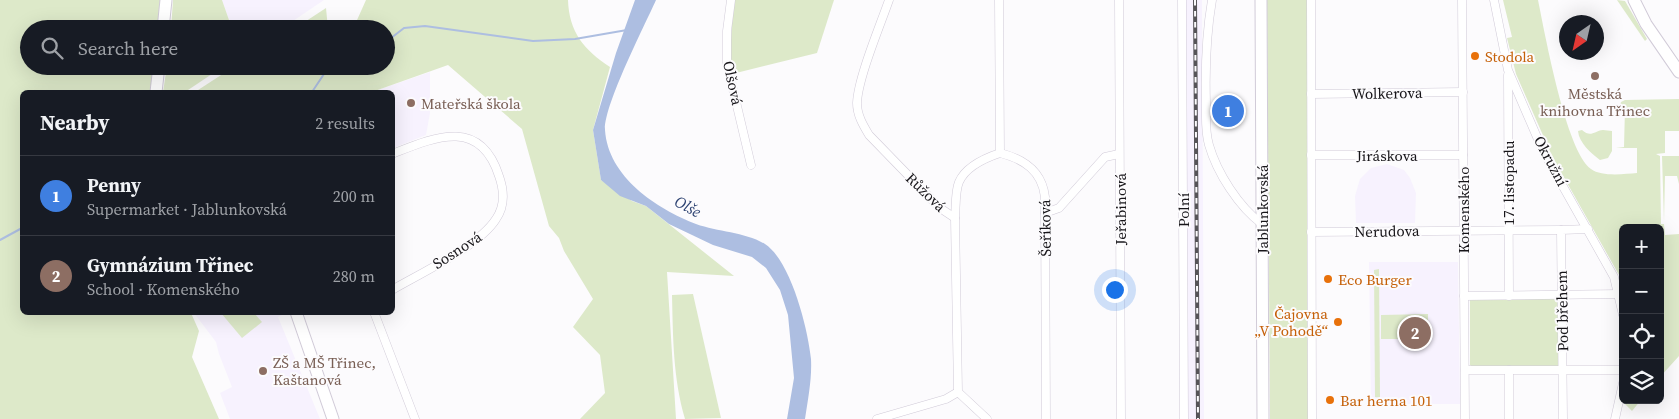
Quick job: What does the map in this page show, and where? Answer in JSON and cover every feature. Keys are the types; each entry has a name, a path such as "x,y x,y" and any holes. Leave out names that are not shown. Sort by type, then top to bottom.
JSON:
{"main road":[{"path":"164,20 166,0"},
{"name":"Jablunkovská","path":"1261,0 1264,419"},
{"path":"1634,0 1646,24 1679,72"},
{"path":"156,90 158,75"},
{"path":"297,315 333,419"}],"street":[{"name":"Olšová","path":"731,0 727,31 727,64 751,165"},
{"name":"Růžová","path":"889,0 860,88 857,104 860,121 869,135 940,208 955,218 958,392"},
{"path":"955,218 959,182 970,168 986,158 1000,153 999,0"},
{"name":"Jeřabinová","path":"1118,0 1121,419"},
{"name":"Polní","path":"1182,0 1184,419"},
{"path":"1212,0 1204,60 1207,135 1212,154 1225,180 1249,212 1262,224"},
{"path":"1311,0 1312,419"},
{"name":"Komenského","path":"1462,0 1465,419"},
{"name":"Okružní","path":"1494,0 1508,70 1544,151 1614,277 1619,291"},
{"name":"17. listopadu","path":"1508,70 1509,296"},
{"name":"Wolkerova","path":"1311,94 1463,92"},
{"name":"Sosnová","path":"395,153 433,138 457,136 473,139 488,152 496,167 503,188 502,204 497,219 483,235 395,288"},
{"name":"Šeříková","path":"1000,153 1021,160 1040,178 1044,190 1046,213 1046,419"},
{"path":"1046,213 1059,208 1106,157 1119,154"},
{"name":"Jiráskova","path":"1311,155 1463,155"},
{"path":"1561,230 1588,229"},
{"name":"Nerudova","path":"1311,232 1561,230"},
{"name":"Pod břehem","path":"1561,230 1562,419"},
{"path":"1464,296 1619,294"},
{"path":"375,315 415,419"},
{"path":"1465,370 1619,370"},
{"path":"1509,370 1509,419"},
{"path":"877,419 946,399 958,392 988,419"},
{"path":"1615,419 1619,401"}],"shaded area":[{"path":"222,0 324,0 294,20 229,20"},
{"path":"1185,0 1202,0 1204,419 1187,419"},
{"name":"Mateřská škola","path":"430,72 430,113 426,135 395,147 395,90 378,90"},
{"path":"1387,164 1404,170 1410,178 1416,193 1415,223 1356,223 1355,196 1360,179 1371,168"},
{"path":"1369,262 1458,262 1460,404 1371,404"},
{"name":"ZŠ a MŠ Třinec, Kaštanová","path":"196,315 282,315 278,317 320,419 230,419 220,393 232,387 216,342"}],"green space":[{"path":"0,0 161,0 159,20 20,20 20,75 153,75 150,90 20,90 20,315 192,315 199,331 192,357 219,419 0,419"},
{"path":"173,0 222,0 229,20 172,20"},
{"path":"366,0 568,0 571,22 580,39 593,54 610,67 593,130 601,180 632,201 646,206 734,276 667,272 676,419 580,419 605,393 600,355 573,327 593,299 564,251 559,238 549,226 522,129 448,65 378,90 198,90 221,75 395,75 395,20 357,20"},
{"path":"733,0 834,0 817,53 732,74 730,60"},
{"path":"1267,0 1307,0 1308,419 1270,419"},
{"path":"1503,0 1538,0 1551,64 1565,117 1582,158 1596,172 1607,174 1637,173 1637,148 1616,148 1624,147 1625,108 1619,108 1621,102 1625,100 1679,99 1679,131 1665,131 1665,153 1656,154 1660,156 1661,224 1619,224 1619,275 1553,158 1516,74 1507,38 1512,37"},
{"path":"1617,0 1625,1 1647,39 1645,41"},
{"path":"326,8 327,20 308,20"},
{"path":"166,75 210,75 188,90 163,90"},
{"path":"1582,130 1588,134 1603,130 1612,131 1612,151 1608,158 1600,160 1586,147 1578,131"},
{"path":"1662,156 1679,156 1679,184 1677,176 1665,176 1664,222"},
{"path":"1664,224 1665,235 1679,234 1679,356 1664,373"},
{"path":"1379,269 1380,398 1375,397 1374,270"},
{"path":"693,294 721,418 685,419 681,404 674,358 672,295"},
{"path":"1554,298 1558,300 1559,366 1473,368 1470,365 1470,299"},
{"path":"1428,314 1428,339 1381,339 1381,315"},
{"path":"223,315 256,315 262,322 242,338"},
{"path":"1625,404 1638,404 1632,411"}],"water":[{"path":"635,0 656,0 626,66 606,118 605,130 608,147 615,162 625,176 651,200 681,218 696,224 757,240 765,244 783,265 797,297 811,359 810,389 805,419 787,419 794,378 788,315 780,290 766,268 752,257 713,245 669,224 646,206 620,196 601,180 593,130 616,53"}],"waterway":[{"path":"395,35 404,28 425,26 533,41 575,39 627,30"},
{"path":"313,90 323,75"},
{"path":"0,240 20,229"}],"railway":[{"path":"1195,0 1198,419"}],"place":[{"name":"Stodola","path":"1475,56"},
{"name":"Městská knihovna Třinec","path":"1595,76"},
{"name":"Mateřská škola","path":"411,103"},
{"name":"Penny","path":"1228,111"},
{"name":"Eco Burger","path":"1328,279"},
{"name":"Čajovna „V Pohodě“","path":"1338,322"},
{"name":"Gymnázium Třinec","path":"1415,333"},
{"name":"ZŠ a MŠ Třinec, Kaštanová","path":"263,371"},
{"name":"Bar herna 101","path":"1330,400"}],"water label":[{"name":"Olše","path":"688,206"}]}
